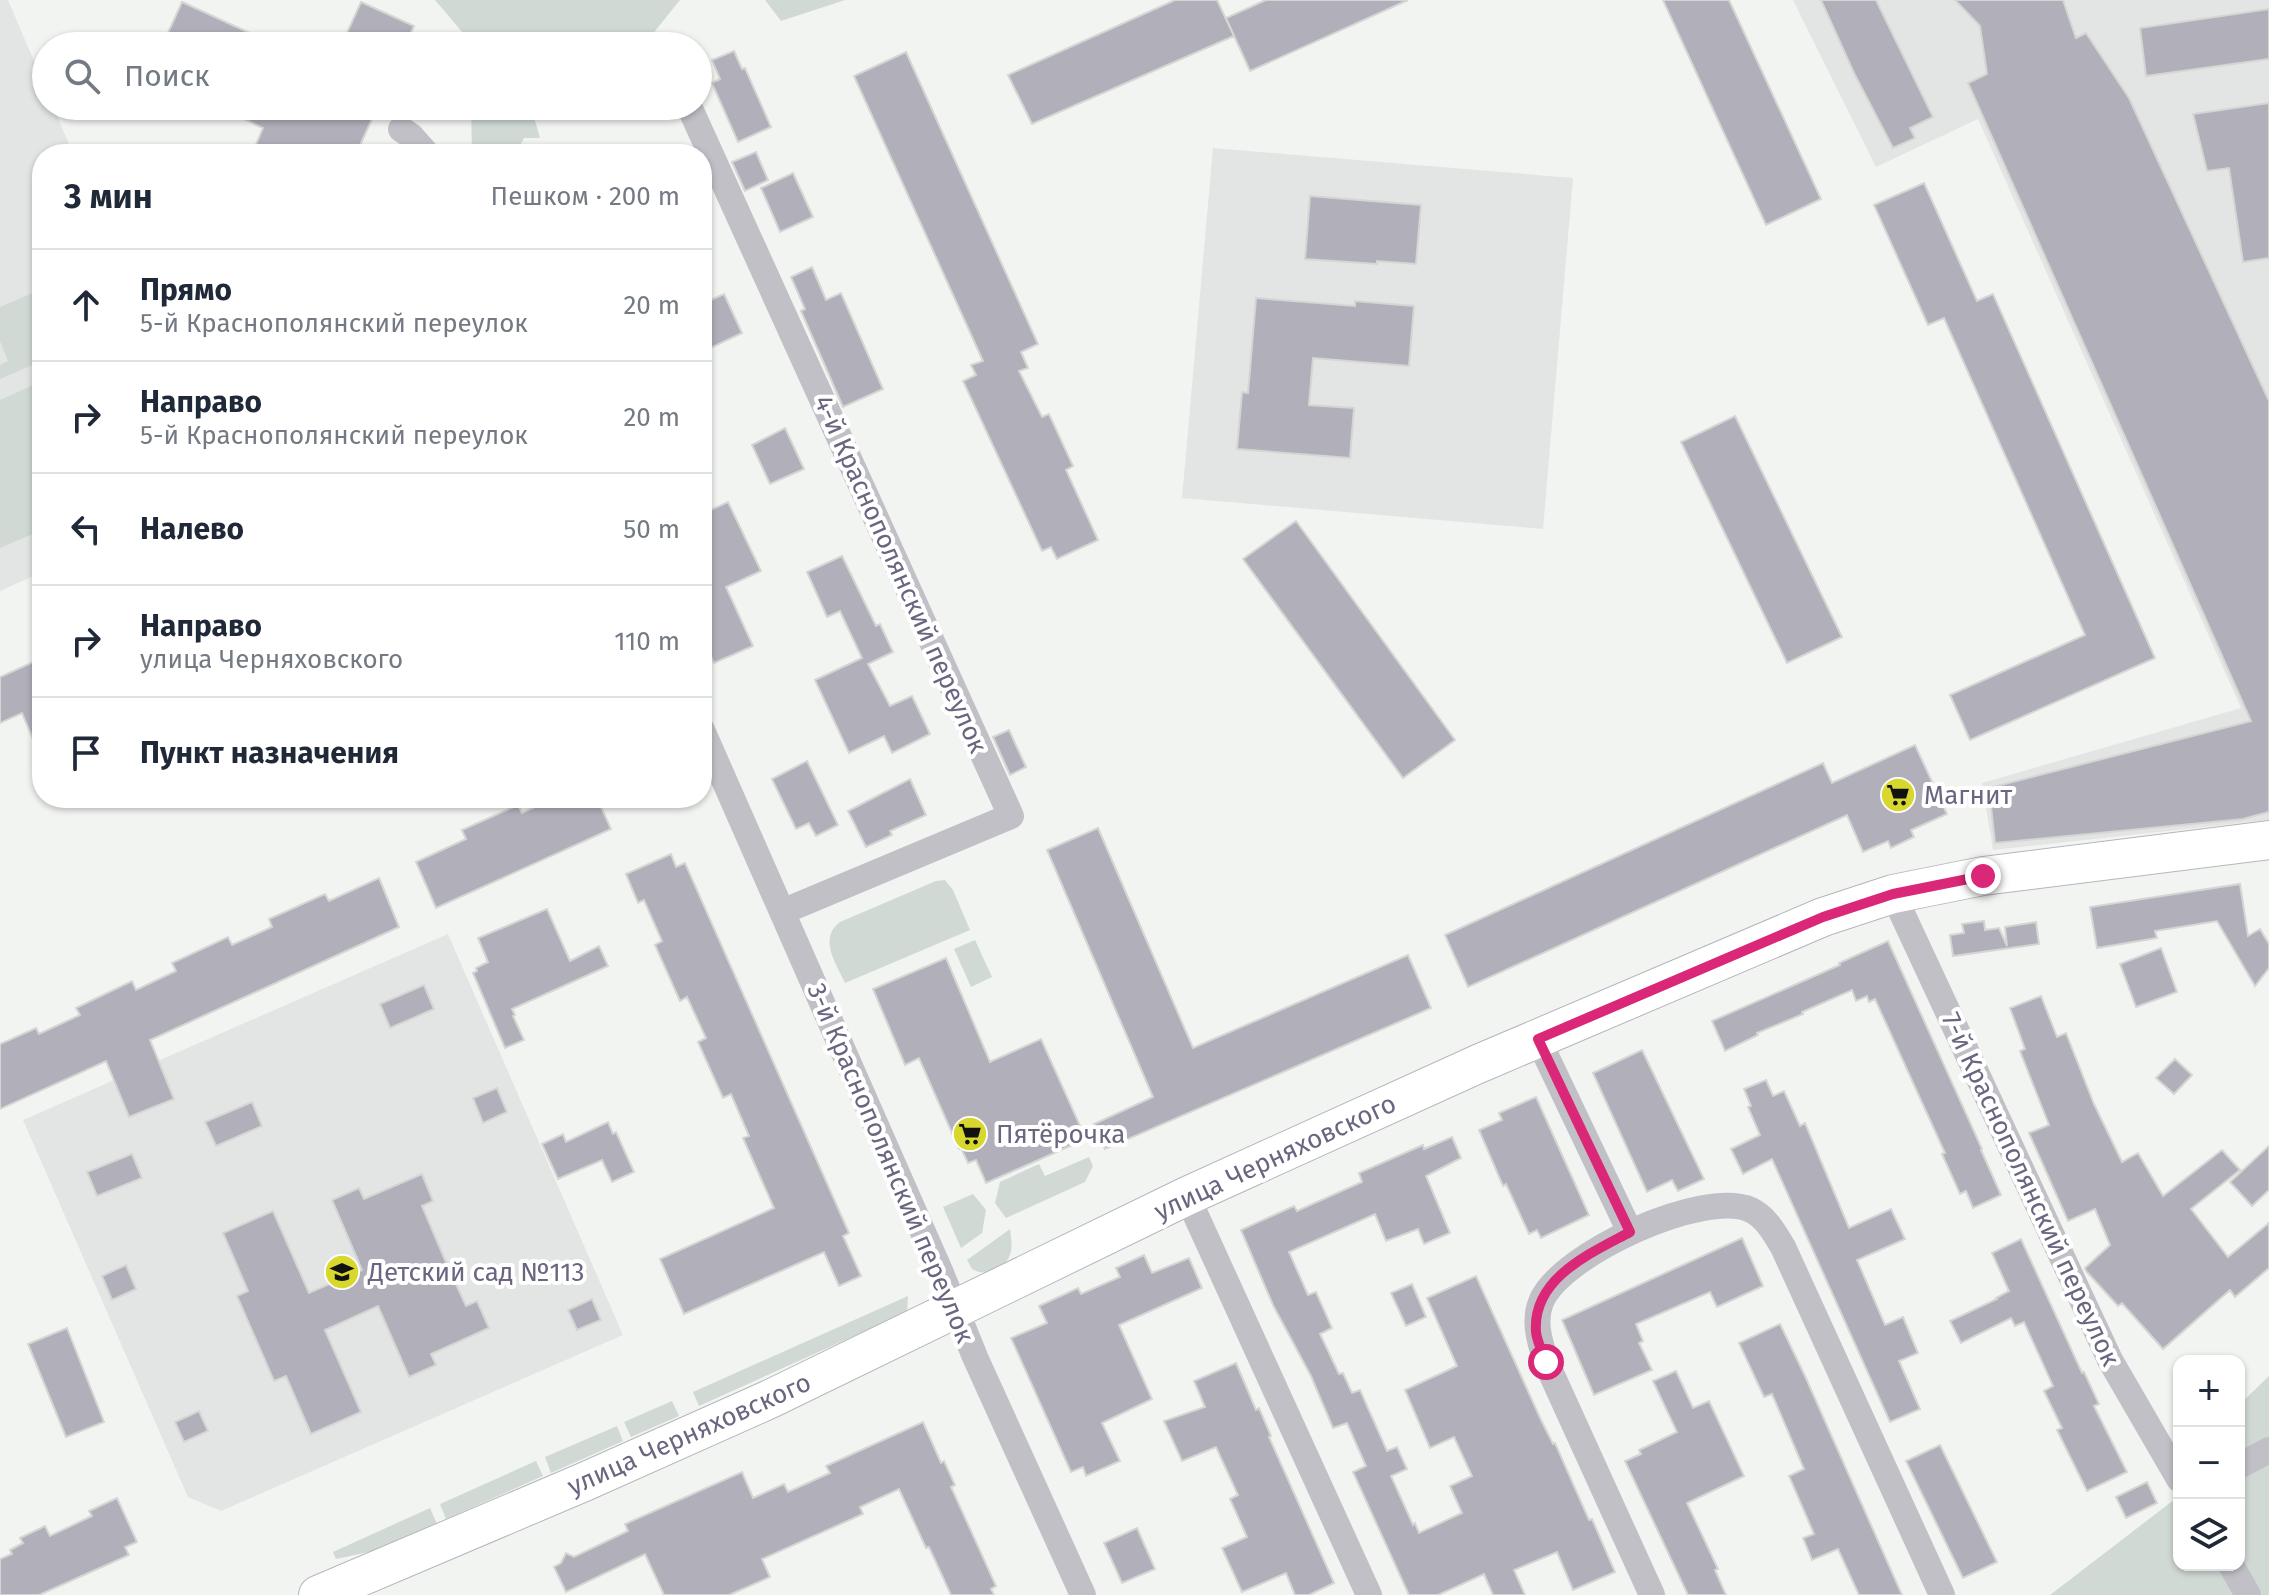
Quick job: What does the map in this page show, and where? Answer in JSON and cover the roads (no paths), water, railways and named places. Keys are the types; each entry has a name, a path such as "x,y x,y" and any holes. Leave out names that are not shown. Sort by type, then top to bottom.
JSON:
{"main road":[{"name":"улица Черняховского","path":"318,1595 770,1399 1187,1196 1538,1039 1810,922 1893,894 1983,876 2269,840"}],"street":[{"name":"4-й Краснополянский переулок","path":"695,120 706,144"},
{"path":"401,129 418,144"},
{"name":"4-й Краснополянский переулок","path":"712,157 1011,816 782,912"},
{"name":"3-й Краснополянский переулок","path":"712,753 981,1371 1083,1595"},
{"name":"7-й Краснополянский переулок","path":"1893,894 2110,1360 2173,1469"},
{"path":"1538,1039 1630,1232"},
{"path":"1187,1196 1369,1595"},
{"path":"1652,1595 1546,1362 1536,1332 1540,1304 1549,1286 1579,1260 1630,1232 1694,1209 1728,1205 1752,1210 1770,1226 1783,1247 1942,1595"},
{"path":"2245,1463 2269,1450"},
{"path":"2234,1571 2248,1595"}],"place":[{"name":"Магнит","path":"1898,795"},
{"name":"Пятёрочка","path":"970,1134"},
{"name":"Детский сад №113","path":"342,1272"}]}
